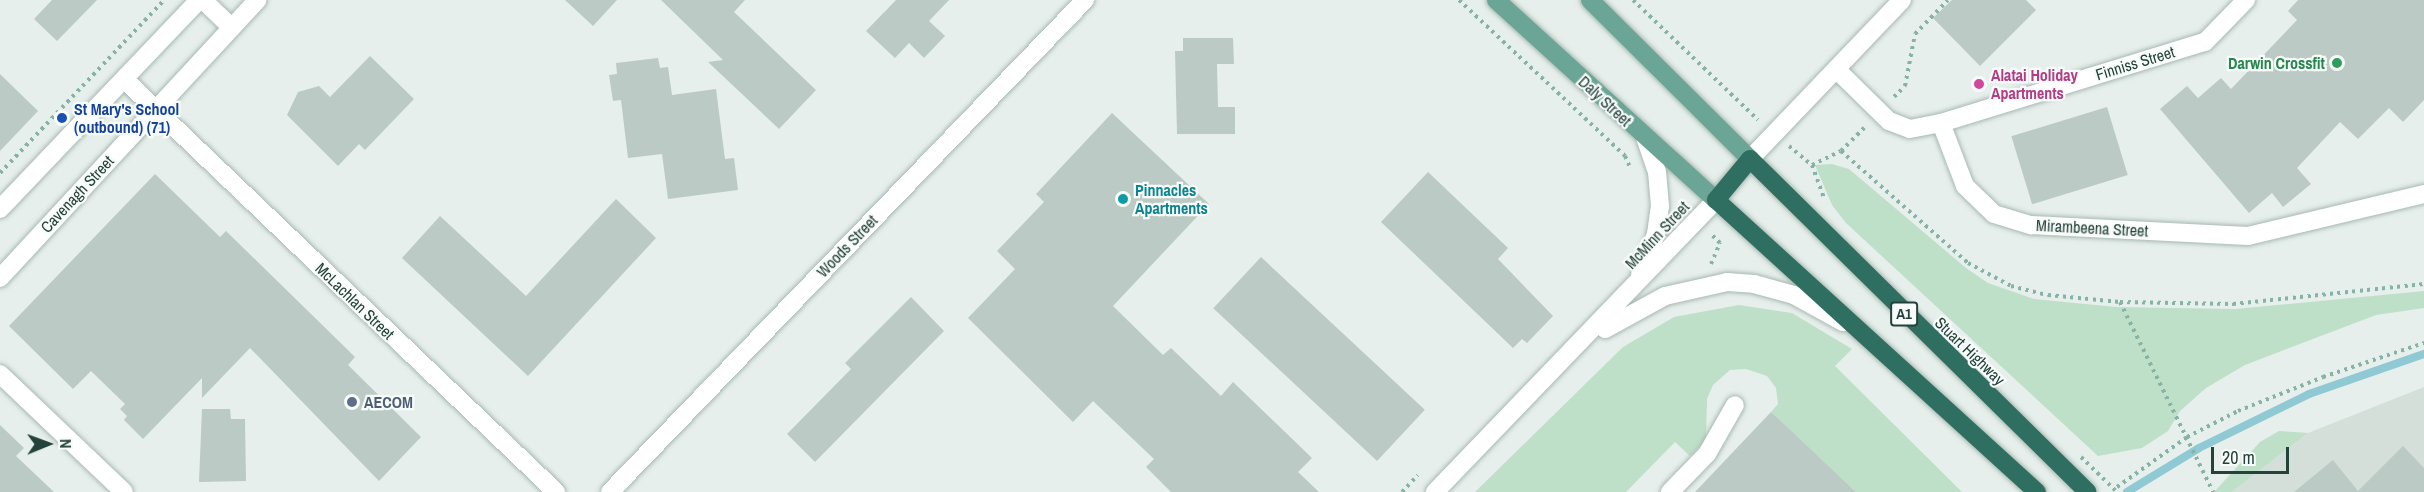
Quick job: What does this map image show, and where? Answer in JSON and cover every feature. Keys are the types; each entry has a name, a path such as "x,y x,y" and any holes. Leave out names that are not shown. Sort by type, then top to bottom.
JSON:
{"highway":[{"name":"McMinn Street","path":"1716,200 1750,159"},
{"name":"Stuart Highway","path":"1750,159 2088,492"},
{"name":"A1","path":"1716,200 2036,491"}],"main road":[{"name":"Daly Street","path":"1496,0 1645,138 1716,200"},
{"path":"1590,0 1750,159"}],"street":[{"path":"0,209 201,0 231,27"},
{"name":"Cavenagh Street","path":"0,278 257,0"},
{"name":"Woods Street","path":"610,492 1084,0"},
{"name":"McMinn Street","path":"1750,159 1902,0"},
{"name":"Finniss Street","path":"1941,123 2205,42 2246,0"},
{"path":"1836,69 1889,121 1910,129 1941,123"},
{"path":"124,79 154,110"},
{"name":"McLachlan Street","path":"154,110 556,492"},
{"name":"Mirambeena Street","path":"1941,123 1965,186 1994,214 2031,225 2248,236 2424,194"},
{"path":"1633,290 1649,255 1660,206 1657,172 1645,138"},
{"name":"McMinn Street","path":"1435,492 1633,290 1716,200"},
{"path":"1562,362 1638,308 1689,289 1727,282 1754,284 1794,295 1875,343"},
{"path":"0,374 124,492"},
{"path":"1670,492 1707,454 1735,405"}],"path":[{"path":"1460,0 1624,156 1635,177"},
{"path":"1633,0 1751,114"},
{"path":"1889,102 1905,86 1915,34 1948,0"},
{"path":"0,173 161,1"},
{"path":"1812,165 1841,151 1873,118"},
{"path":"1841,151 1925,229 1989,277 2048,295 2120,302 2271,302 2370,287 2424,284"},
{"path":"2120,302 2213,492"},
{"path":"2081,457 2117,489 2187,437 2279,393 2424,343"},
{"path":"1402,492 1426,467"}],"shaded area":[{"path":"2424,387 2424,492 2232,492 2308,433"}],"green space":[{"path":"1832,164 1849,169 1966,268 1988,283 2034,299 2116,307 2235,309 2424,291 2424,308 2376,315 2245,365 2206,388 2180,411 2168,431 2142,448 2098,456 1846,223 1832,205 1815,165"},
{"path":"1739,305 1792,313 1852,349 1835,366 1962,492 1856,492 1771,412 1778,404 1776,388 1767,376 1746,369 1730,370 1713,385 1707,399 1706,440 1690,456 1675,442 1626,492 1475,492 1623,347 1674,317"},
{"path":"2279,431 2308,433 2232,492 2214,492 2260,442"}],"building":[{"path":"52,0 97,0 57,41 34,19"},
{"path":"565,0 617,0 593,26"},
{"path":"661,0 745,0 734,12 816,90 779,129 708,62 723,60"},
{"path":"896,0 949,0 929,21 945,36 924,58 909,43 895,58 866,31"},
{"path":"1952,0 2026,0 2036,10 1980,66 1933,18"},
{"path":"2298,0 2424,0 2424,100 2403,122 2389,108 2358,139 2340,122 2297,168 2311,184 2283,207 2272,193 2249,213 2160,109 2187,86 2198,98 2221,78 2231,89 2297,20 2288,11"},
{"path":"1183,38 1233,38 1234,64 1217,64 1218,107 1235,107 1235,134 1177,134 1175,51 1183,51"},
{"path":"370,56 414,99 365,150 359,144 338,166 287,115 298,92 319,86 330,97"},
{"path":"658,58 660,68 668,67 672,95 716,89 725,159 734,158 738,190 668,199 662,154 628,158 621,100 613,101 609,75 617,74 616,63"},
{"path":"0,74 38,111 0,151"},
{"path":"2107,107 2128,175 2032,204 2011,136"},
{"path":"1112,113 1209,204 1113,306 1163,355 1171,348 1221,396 1233,382 1312,458 1298,472 1319,492 1171,492 1146,467 1154,459 1093,401 1073,422 968,318 1015,269 997,251 1044,202 1036,194"},
{"path":"1428,172 1508,248 1498,259 1553,316 1527,343 1522,339 1513,348 1381,222"},
{"path":"155,174 220,237 226,231 355,357 348,365 421,437 379,481 250,348 202,398 202,378 143,439 124,420 127,416 120,409 125,404 91,371 73,389 9,326"},
{"path":"616,199 656,238 528,376 402,258 440,216 526,296"},
{"path":"1261,257 1425,410 1377,461 1213,308"},
{"path":"911,297 944,331 815,462 787,434 851,369 845,363"},
{"path":"202,409 230,409 231,419 245,419 246,481 199,482"},
{"path":"1771,412 1782,422 1856,492 1695,492"},
{"path":"0,425 24,448 16,456 54,492 0,492"},
{"path":"2403,446 2424,468 2424,492 2294,492 2333,460 2358,491"}],"waterway":[{"path":"2127,492 2199,448 2309,394 2424,354"}],"place":[{"name":"Darwin Crossfit","path":"2337,63"},
{"name":"Alatai Holiday Apartments","path":"1979,84"},
{"name":"St Mary's School (outbound) (71)","path":"62,118"},
{"name":"Pinnacles Apartments","path":"1123,199"},
{"name":"AECOM","path":"352,402"}]}
